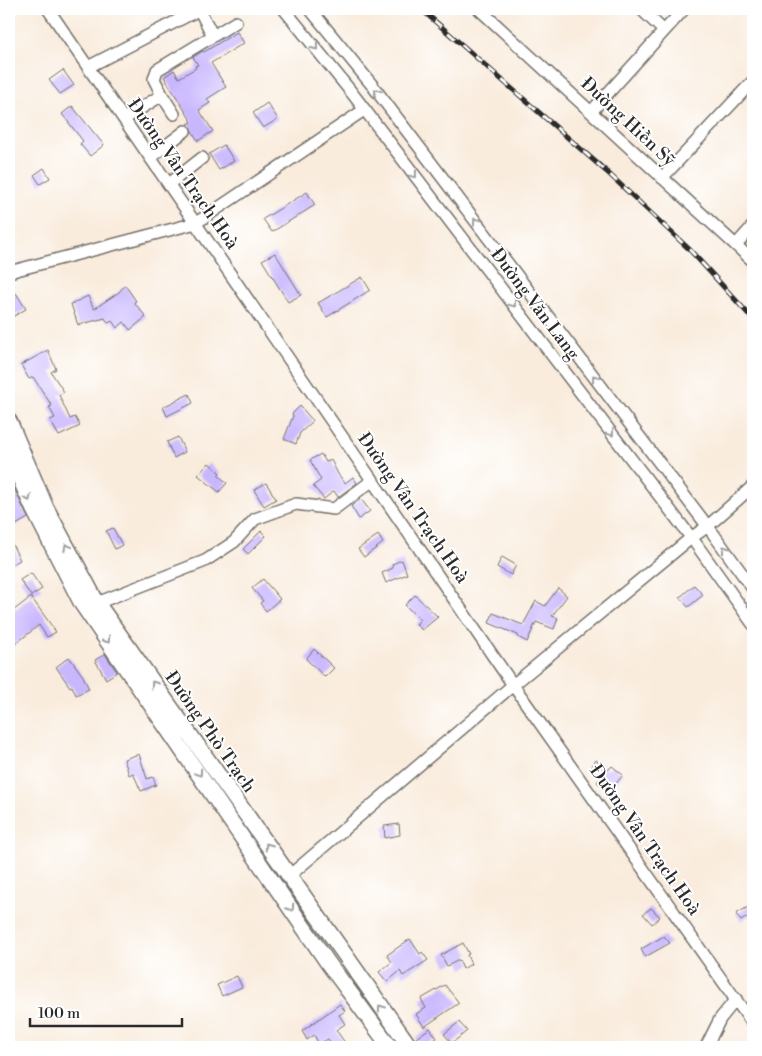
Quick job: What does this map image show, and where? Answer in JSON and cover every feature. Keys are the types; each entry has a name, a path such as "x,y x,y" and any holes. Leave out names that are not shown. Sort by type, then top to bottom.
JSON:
{"highway":[{"name":"Đường Phò Trạch","path":"9,421 46,508 96,602 328,963 390,1047"},
{"name":"Đường Phò Trạch","path":"9,453 33,508 82,604 289,876 410,1047"},
{"path":"328,963 342,952"}],"street":[{"name":"Đường Vân Trạch Hoà","path":"48,9 513,685 753,1024"},
{"path":"88,67 199,9 213,36"},
{"name":"Đường Văn Lang","path":"284,9 364,110 691,538 753,624"},
{"name":"Đường Văn Lang","path":"310,9 372,85 708,526 753,589"},
{"name":"Đường Hiền Sỹ","path":"479,9 753,261"},
{"path":"641,9 664,31"},
{"path":"591,112 684,9"},
{"path":"174,114 154,79 157,70 236,22"},
{"path":"662,178 753,81"},
{"path":"124,119 162,95"},
{"path":"9,272 196,223 364,110"},
{"path":"151,157 185,131"},
{"path":"169,184 202,158"},
{"path":"736,245 753,226"},
{"path":"96,602 205,561 234,542 254,519 296,504 334,509 373,480"},
{"path":"289,876 513,685 708,526 753,486"},
{"path":"706,1047 720,1019 736,999"}],"building":[{"path":"237,32 244,43 211,63 226,87 207,99 210,103 199,110 213,131 198,141 188,124 192,122 164,77 174,70 179,78 196,68 195,66 198,65 193,57"},
{"path":"63,70 74,85 60,94 49,80"},
{"path":"267,103 278,119 263,128 253,113"},
{"path":"72,106 104,145 90,156 80,144 83,141 62,114"},
{"path":"224,145 234,161 219,170 209,154"},
{"path":"44,168 50,178 40,184 34,175"},
{"path":"307,192 315,205 272,232 263,219"},
{"path":"275,253 301,295 288,302 262,260"},
{"path":"362,277 370,290 327,317 318,303"},
{"path":"125,285 136,301 134,302 146,317 130,330 124,322 117,328 112,321 108,323 105,318 78,325 71,304 88,296 94,309 119,292"},
{"path":"16,293 26,309 9,319 9,297"},
{"path":"48,350 56,369 51,372 64,392 59,395 70,419 75,417 80,426 59,436 50,420 55,418 49,407 52,406 33,377 29,379 21,365"},
{"path":"189,394 193,403 167,416 163,407"},
{"path":"300,406 313,421 300,433 296,444 284,439 293,416 292,414"},
{"path":"178,437 185,452 174,458 167,442"},
{"path":"321,454 326,462 331,460 345,483 353,477 357,483 338,497 334,491 324,499 313,486 321,480 310,460"},
{"path":"209,463 227,483 219,492 198,475"},
{"path":"266,483 276,499 264,506 254,490"},
{"path":"14,488 28,518 9,529 9,490"},
{"path":"361,499 370,511 359,519 351,506"},
{"path":"113,528 122,545 115,549 106,531"},
{"path":"261,531 266,536 248,554 243,549"},
{"path":"378,535 383,543 364,557 358,549"},
{"path":"9,538 20,560 9,566"},
{"path":"502,557 516,565 511,575 497,567"},
{"path":"402,560 407,574 386,583 382,573 393,568 392,564"},
{"path":"31,573 42,589 31,596 20,580"},
{"path":"263,579 280,599 266,611 260,603 263,601 252,588"},
{"path":"694,585 703,595 688,607 680,597"},
{"path":"558,588 567,596 552,616 558,618 554,629 536,622 527,642 518,637 518,635 489,623 493,613 523,625 536,601 545,606"},
{"path":"415,595 438,617 422,630 416,624 420,620 405,605"},
{"path":"31,597 56,632 47,637 39,625 9,649 9,614"},
{"path":"314,649 334,668 325,677 306,659"},
{"path":"105,654 117,672 106,679 95,660"},
{"path":"69,657 83,676 89,689 76,695 72,686 70,687 56,667"},
{"path":"139,754 147,779 153,777 156,785 141,791 133,773 129,775 124,759"},
{"path":"596,760 608,770 612,766 623,775 609,792 597,782 601,777 590,768"},
{"path":"399,824 400,835 385,838 384,826"},
{"path":"753,904 753,913 741,921 736,914"},
{"path":"651,908 660,917 652,924 643,914"},
{"path":"664,936 670,943 645,957 641,949"},
{"path":"410,939 420,954 422,952 428,960 403,976 400,971 387,982 379,972 392,962 387,955"},
{"path":"463,943 469,954 467,955 471,964 463,969 459,960 447,966 441,955"},
{"path":"237,976 242,987 222,996 217,985"},
{"path":"445,985 459,1003 424,1027 416,1014 426,1008 421,999"},
{"path":"340,1004 345,1011 339,1015 345,1024 336,1030 348,1047 334,1047 328,1039 319,1044 314,1035 307,1040 302,1031"},
{"path":"459,1022 467,1031 452,1043 444,1034"},
{"path":"430,1028 437,1038 423,1047 416,1038"}],"railway":[{"path":"421,9 607,172 689,249 753,319"}]}
